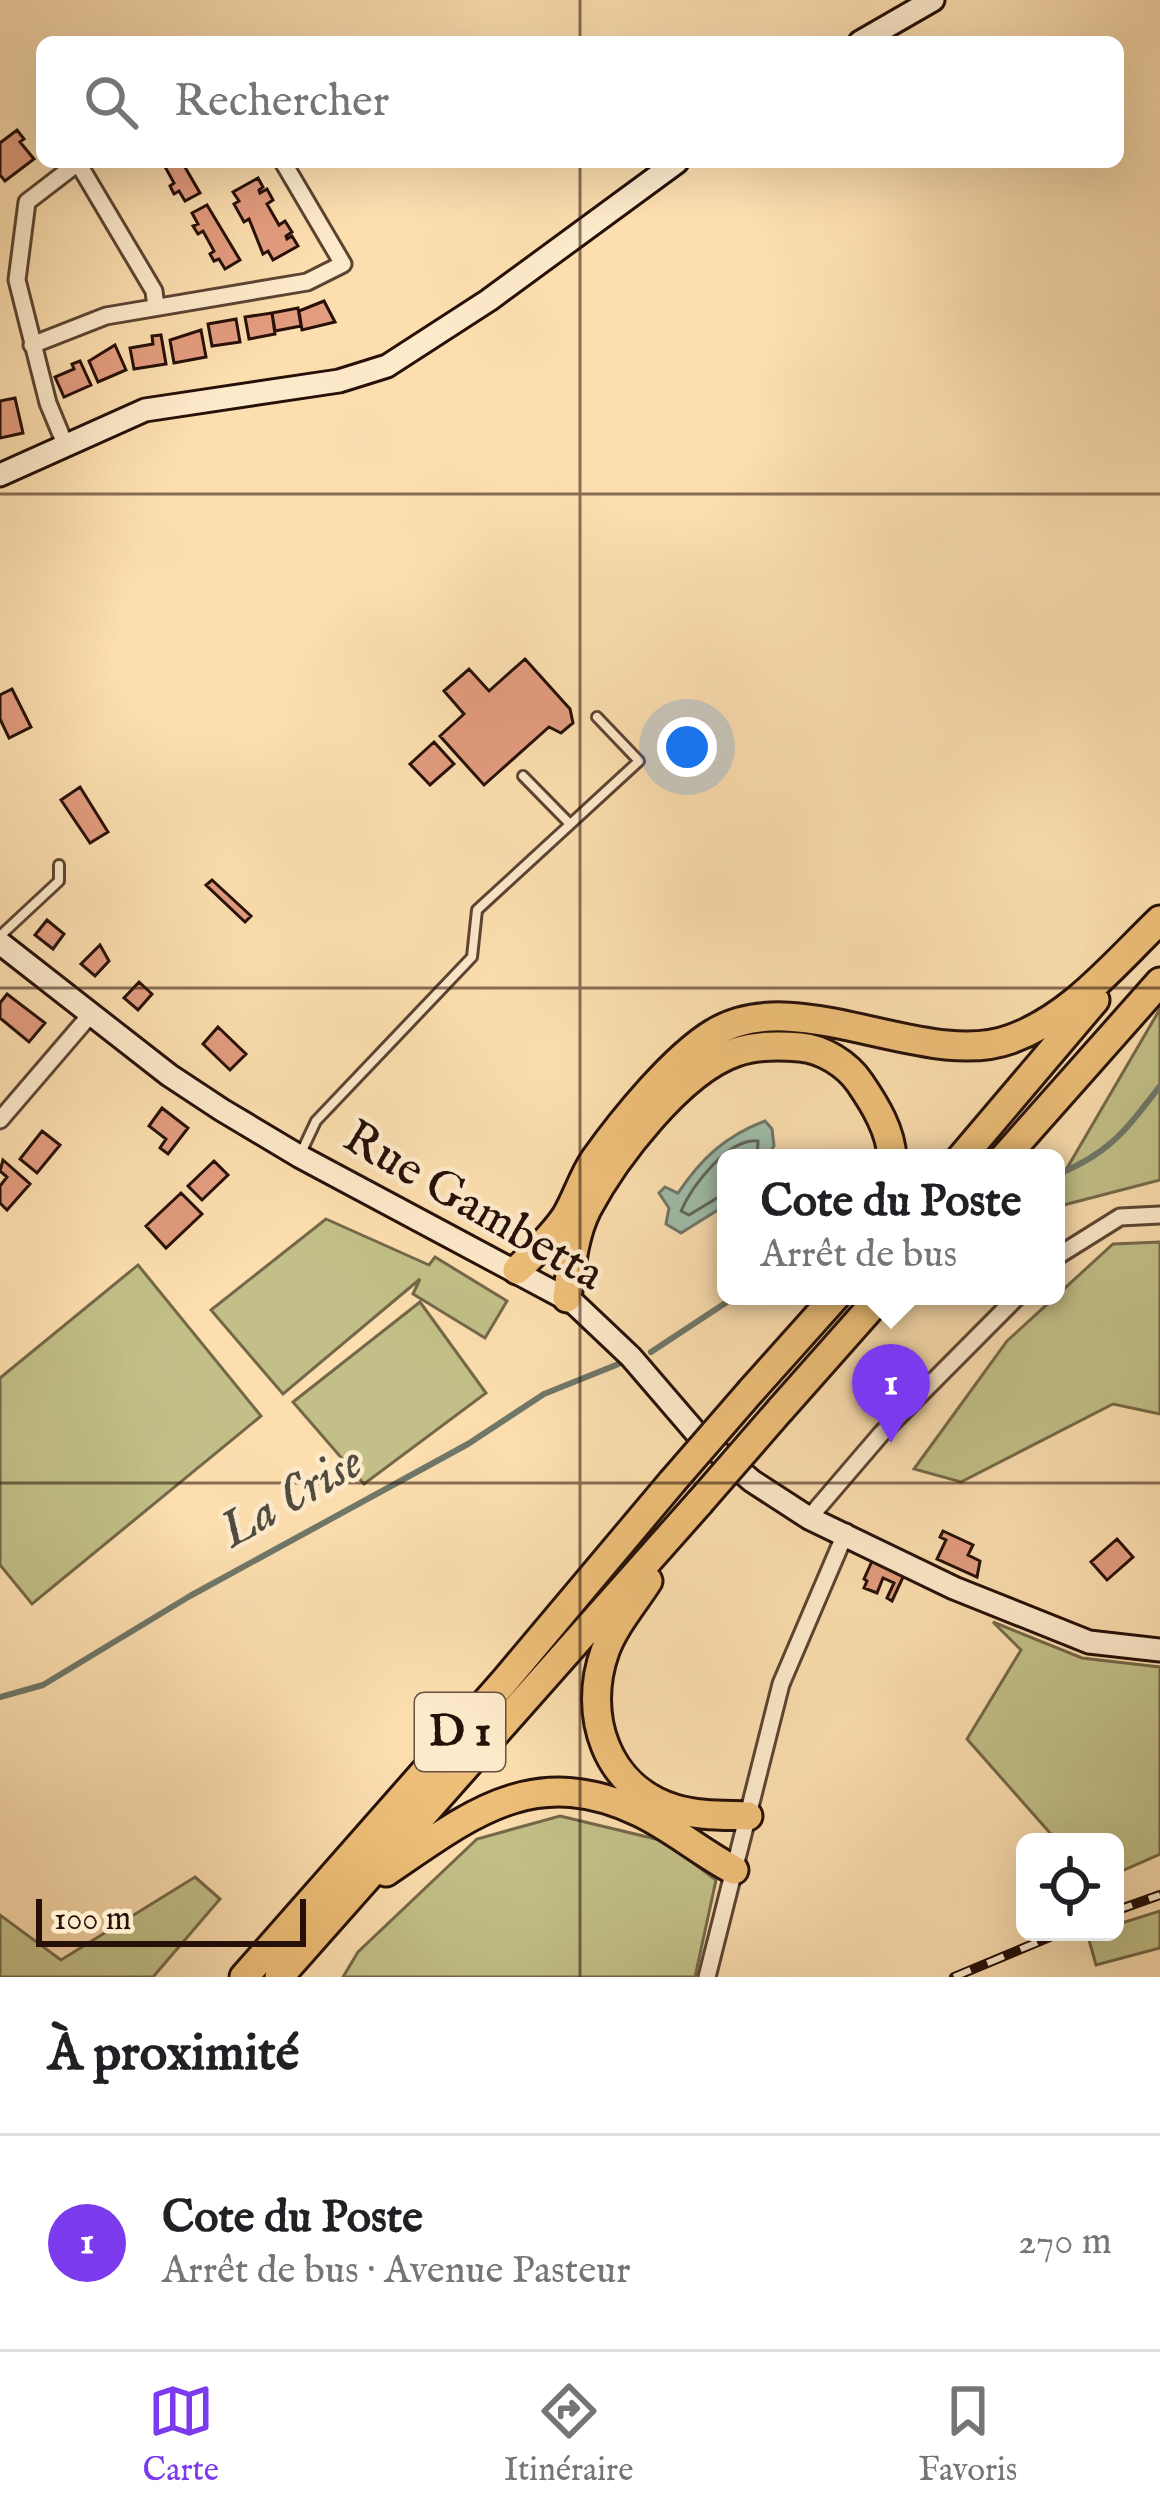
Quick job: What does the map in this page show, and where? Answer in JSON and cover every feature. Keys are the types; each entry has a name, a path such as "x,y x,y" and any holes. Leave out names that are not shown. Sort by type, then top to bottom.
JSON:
{"highway":[{"path":"969,1149 1160,922"},
{"path":"517,1270 565,1217 593,1161 680,1058 717,1030 759,1017 811,1020 943,1043 1009,1040 1067,1010 1160,922"},
{"path":"1012,1149 1160,982"},
{"path":"567,1298 572,1256 586,1212 621,1156 691,1077 735,1052 778,1045 813,1048 850,1069 875,1105 891,1149"},
{"name":"D 1","path":"244,1977 829,1305"},
{"name":"D 1","path":"279,1977 873,1305"},
{"path":"700,1502 610,1639 593,1696 596,1722 616,1764 644,1795 697,1814 748,1816"},
{"path":"353,1894 475,1812 498,1802 556,1793 584,1794 638,1811 734,1870"}],"street":[{"path":"870,36 933,0"},
{"path":"65,444 32,345 17,280 28,202 70,168"},
{"path":"82,168 154,292 156,307"},
{"path":"32,345 106,316 307,282 343,264 287,168"},
{"path":"0,476 145,410 339,380 387,366 489,300 669,168"},
{"name":"Rue Gambetta","path":"0,940 169,1075 299,1156 567,1298 631,1357 698,1435 752,1480 809,1518 954,1588 1089,1642 1160,1650"},
{"path":"0,1120 91,1014"},
{"path":"1065,1251 1120,1217 1160,1215"},
{"path":"809,1518 881,1434 1009,1305"},
{"path":"707,1977 781,1684 846,1532"}],"lane":[{"path":"299,1156 316,1121 472,958 477,910 638,761 597,717"},
{"path":"523,776 570,824"},
{"path":"0,940 59,881 58,865"}],"shaded area":[{"path":"1160,1009 1160,1180 1065,1205 1065,1172"},
{"path":"326,1219 429,1265 435,1257 507,1301 485,1338 413,1294 420,1279 283,1394 211,1310"},
{"path":"1160,1242 1160,1414 1113,1404 961,1482 914,1469 1007,1341 1046,1305 1065,1305 1065,1288 1113,1244"},
{"path":"138,1265 261,1416 32,1604 0,1565 0,1378"},
{"path":"420,1302 486,1393 364,1484 293,1402"},
{"path":"993,1622 1082,1658 1160,1667 1160,1854 1124,1870 1124,1833 1050,1833 967,1739 1021,1650"},
{"path":"560,1816 664,1841 716,1880 695,1977 343,1977 358,1952 477,1839"},
{"path":"195,1877 220,1899 153,1977 0,1977 0,1915 61,1960"},
{"path":"1160,1911 1160,1948 1096,1965 1089,1941 1124,1941 1124,1922"}],"water":[{"path":"765,1121 772,1129 774,1146 717,1149 717,1211 681,1233 666,1224 669,1208 659,1193 665,1187 678,1193 715,1150"}],"building":[{"path":"17,130 34,159 5,181 0,175 0,143"},
{"path":"166,168 185,168 200,193 185,201 179,191 174,194 170,186 174,183"},
{"path":"258,178 263,187 260,193 267,189 273,200 267,204 279,225 285,221 292,232 287,239 292,236 298,246 273,260 268,251 263,254 249,219 244,222 234,204 239,201 233,192"},
{"path":"207,205 240,260 225,269 219,259 214,261 203,231 198,234 193,226 198,224 192,213"},
{"path":"324,301 335,322 302,330 299,311"},
{"path":"298,308 301,326 275,331 272,313"},
{"path":"272,313 275,334 249,339 245,317"},
{"path":"236,319 240,342 212,346 208,324"},
{"path":"201,330 206,357 174,363 170,340"},
{"path":"161,335 166,364 134,369 130,348 153,344 152,336"},
{"path":"115,345 126,370 98,382 89,361"},
{"path":"80,361 91,385 64,397 55,377"},
{"path":"15,398 23,433 0,438 0,401"},
{"path":"525,659 570,709 573,723 561,733 549,727 484,785 440,736 464,714 444,691 469,669 489,691"},
{"path":"12,689 31,727 9,738 0,719 0,695"},
{"path":"434,742 454,764 430,785 410,764"},
{"path":"80,787 108,832 90,843 61,800"},
{"path":"212,880 251,916 245,922 206,885"},
{"path":"47,920 64,934 53,949 35,935"},
{"path":"100,945 109,961 95,976 81,964"},
{"path":"139,982 152,994 138,1010 124,998"},
{"path":"7,994 45,1023 29,1042 0,1018 0,1003"},
{"path":"218,1027 246,1054 230,1070 203,1044"},
{"path":"162,1108 188,1128 168,1154 160,1148 166,1139 149,1126"},
{"path":"42,1131 60,1145 37,1173 20,1159"},
{"path":"3,1160 30,1184 7,1210 0,1203 0,1186 7,1177 0,1171"},
{"path":"214,1161 228,1175 202,1200 188,1186"},
{"path":"181,1193 202,1214 166,1248 146,1226"},
{"path":"943,1531 973,1545 968,1555 980,1561 977,1577 937,1559 946,1540 940,1537"},
{"path":"1117,1539 1133,1557 1107,1580 1091,1562"},
{"path":"873,1559 904,1575 892,1601 887,1598 894,1583 883,1578 877,1593 864,1588"}],"waterway":[{"name":"La Crise","path":"1065,1170 1115,1139 1160,1086"},
{"name":"La Crise","path":"651,1352 722,1305"},
{"name":"La Crise","path":"0,1697 43,1685 190,1596 468,1444 544,1394 621,1363"}],"railway":[{"path":"1124,1908 1160,1895"},
{"path":"954,1977 1040,1941"}],"place":[{"name":"Cote du Poste","path":"891,1443"}]}
